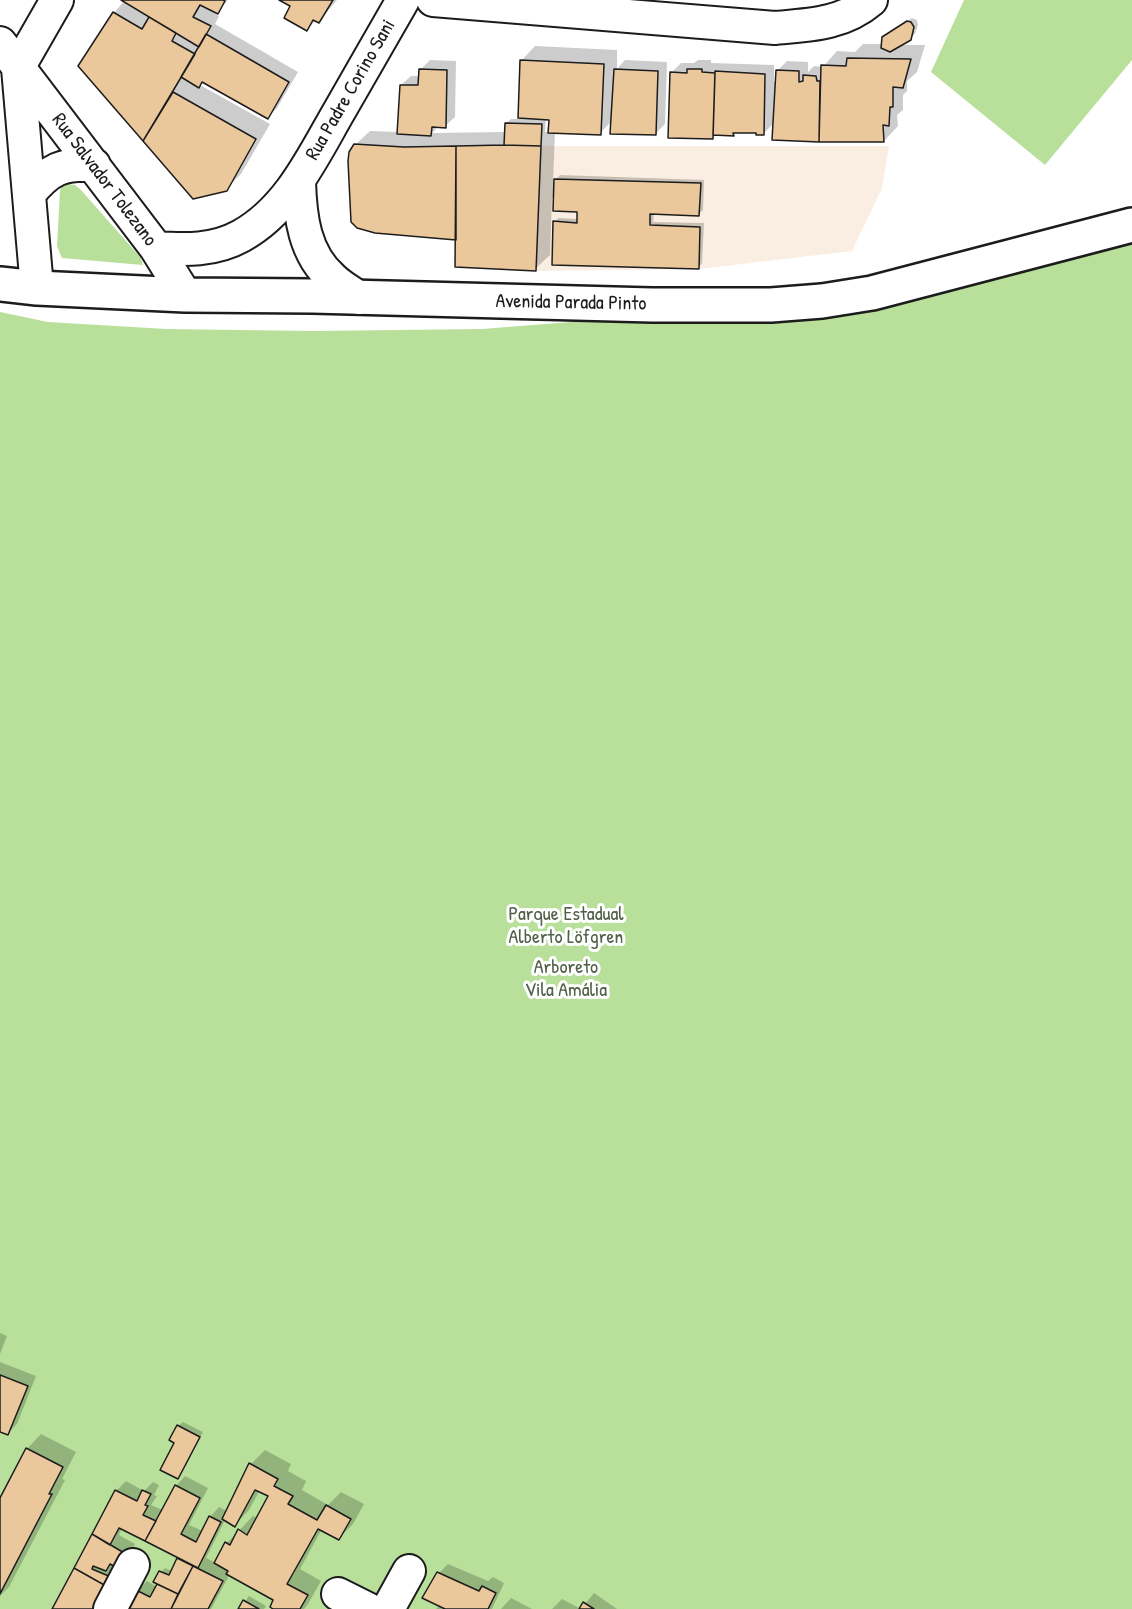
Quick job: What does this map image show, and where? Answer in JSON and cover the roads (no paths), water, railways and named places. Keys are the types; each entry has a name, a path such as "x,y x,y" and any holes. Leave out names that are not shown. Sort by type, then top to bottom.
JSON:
{"main road":[{"name":"Avenida Parada Pinto","path":"0,285 185,295 720,306 771,305 822,301 872,293 1132,225"}],"street":[{"path":"9,55 57,0"},
{"name":"Rua Padre Corino Sani","path":"156,248 188,250 214,246 239,237 258,225 299,181 403,0"},
{"path":"433,0 775,28 825,24 858,11 871,0"},
{"name":"Rua Salvador Tolezano","path":"9,55 156,248 185,295"},
{"name":"Rua Salvador Tolezano","path":"9,55 29,194 37,288"},
{"path":"29,194 41,179 57,168 75,164 94,165"},
{"name":"Rua Padre Corino Sani","path":"299,181 300,209 306,237 317,262 333,279 359,298"},
{"path":"110,1609 133,1565"},
{"path":"388,1609 409,1571"},
{"path":"338,1594 368,1609"}],"park label":[{"name":"Parque Estadual Alberto Löfgren","path":"566,926"},
{"name":"Arboreto Vila Amália","path":"566,980"}]}
